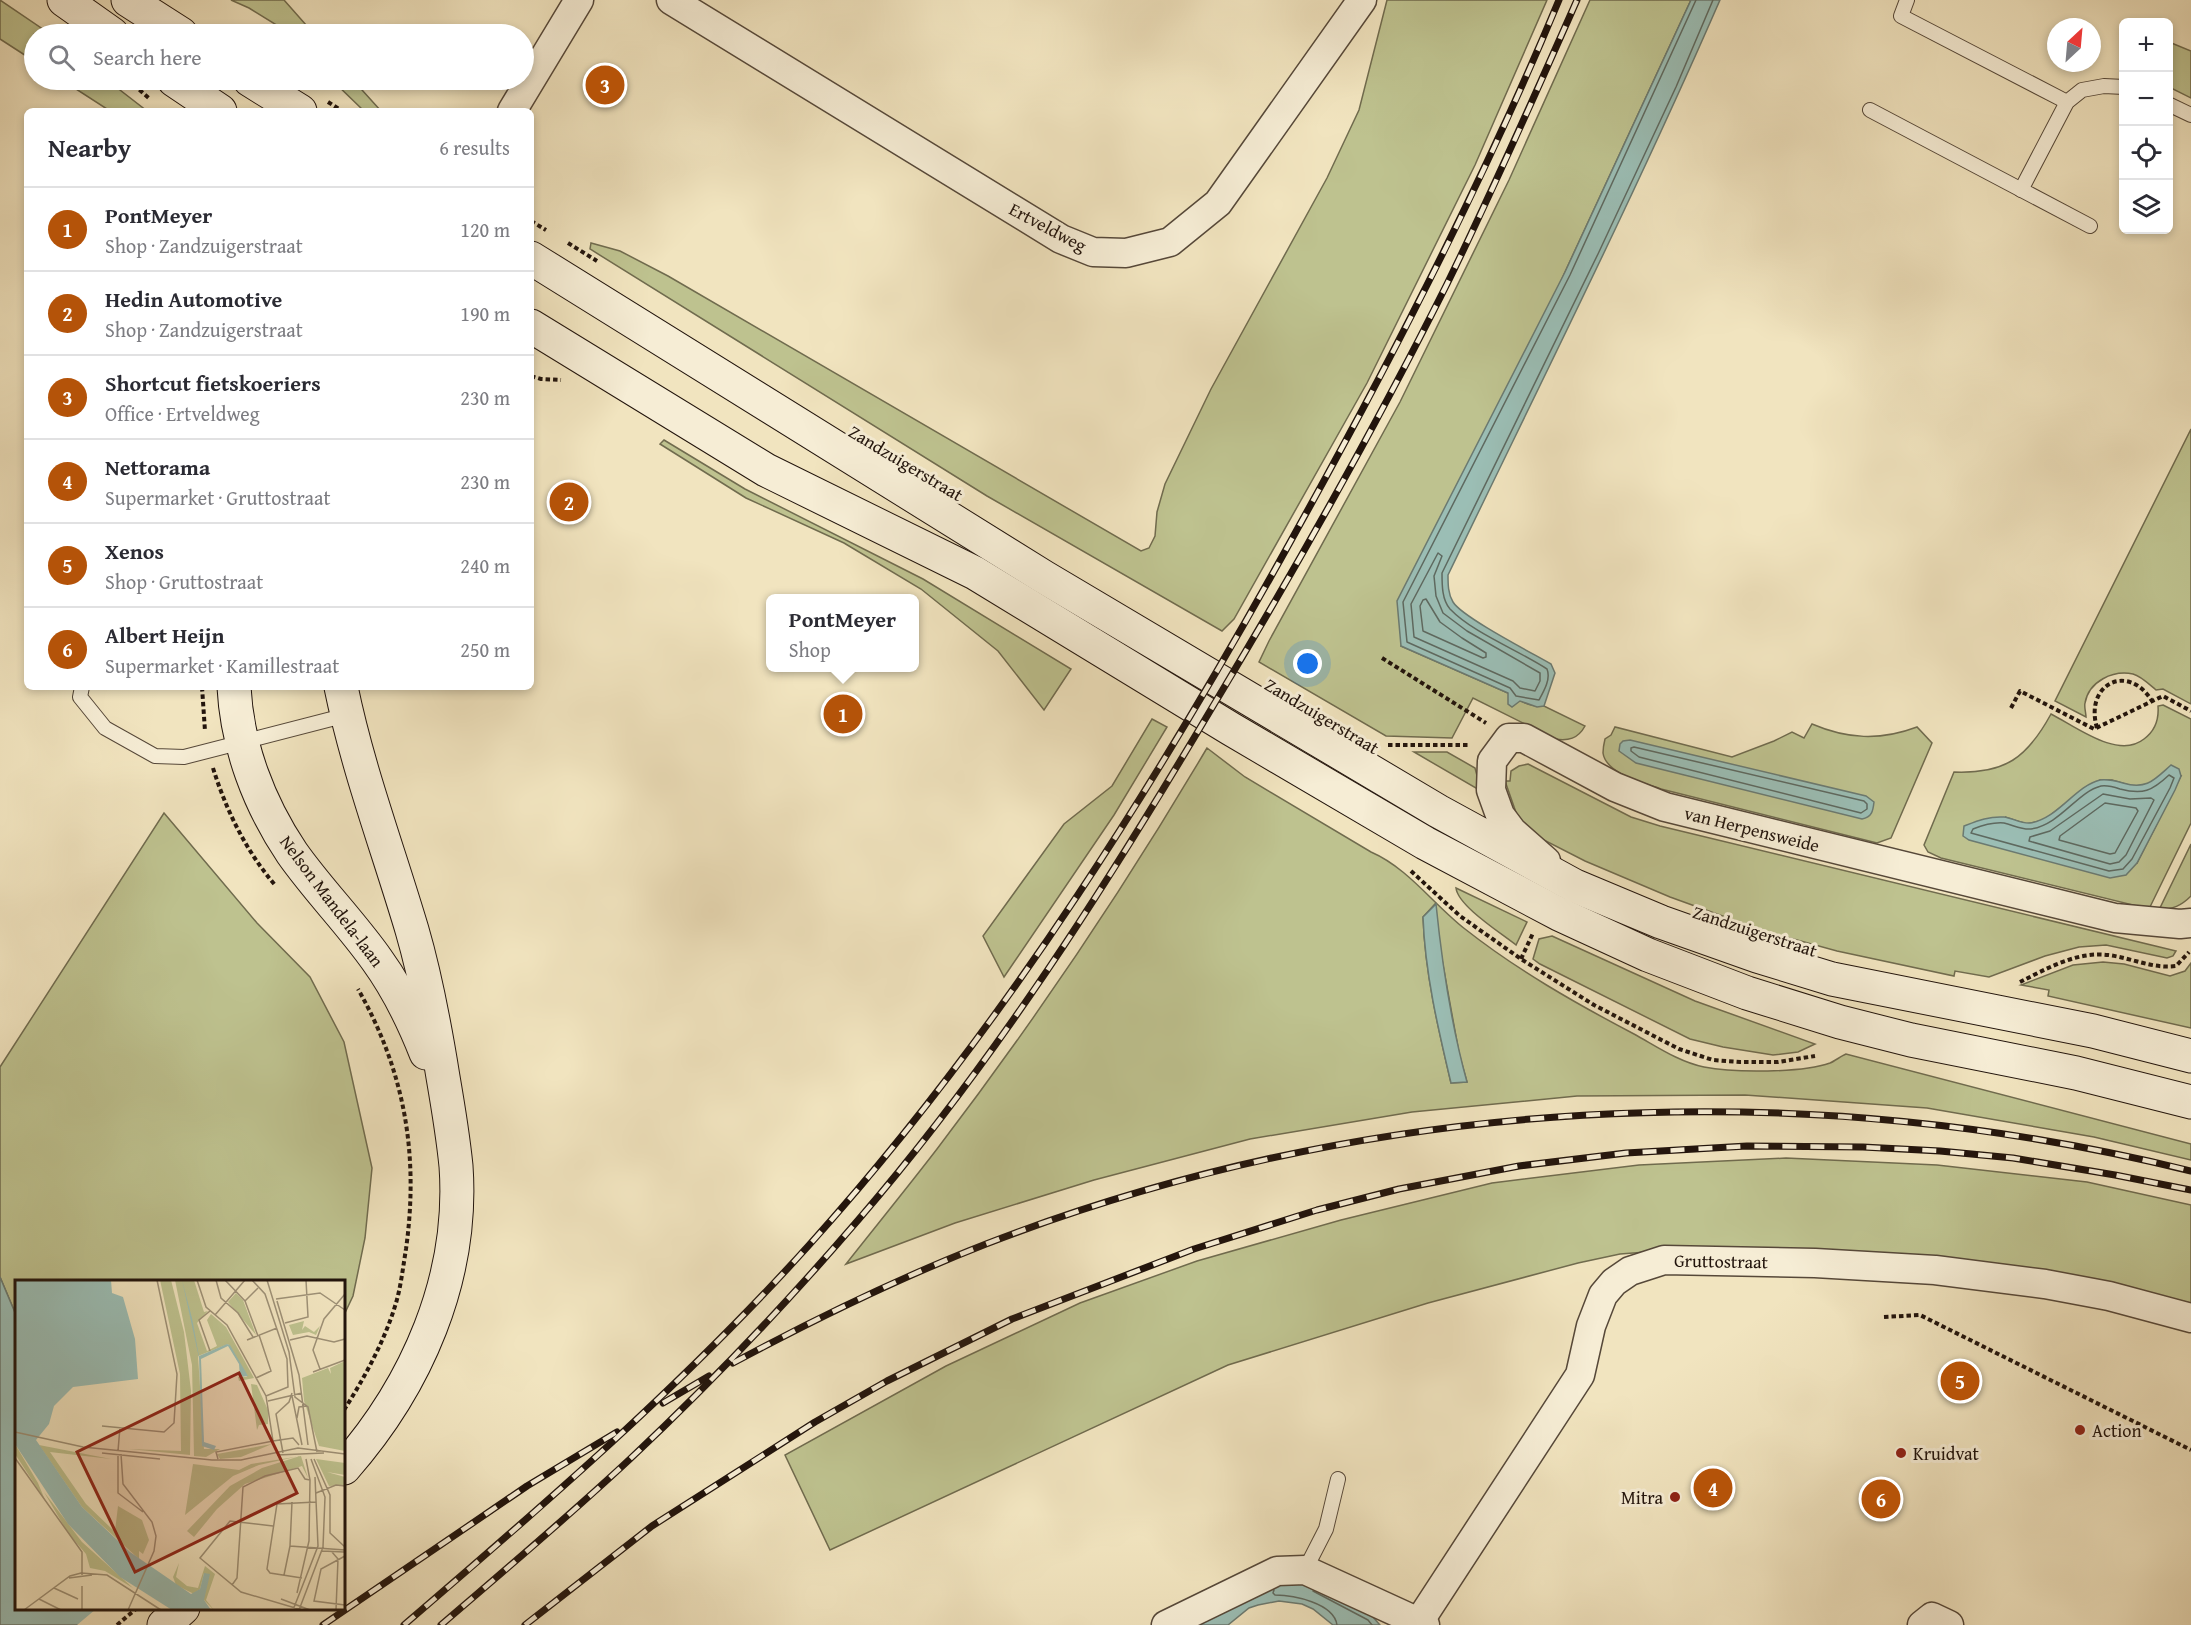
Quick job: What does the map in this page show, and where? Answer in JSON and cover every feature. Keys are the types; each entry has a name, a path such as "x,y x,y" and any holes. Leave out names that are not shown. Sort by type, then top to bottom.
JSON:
{"main road":[{"path":"64,0 97,24"},
{"path":"128,0 165,24"},
{"path":"266,90 295,108"},
{"path":"164,91 212,108"},
{"name":"Zandzuigerstraat","path":"534,260 1044,577 1428,806 1575,886 1661,922 1757,956 1832,979 2092,1031 2191,1056"},
{"path":"534,328 766,470 975,573 1222,724 1425,843 1559,914 1648,955 1748,993 1840,1022 1911,1040 2076,1073 2191,1102"},
{"name":"Nelson Mandela-laan","path":"234,690 240,742 271,817 292,852 376,959 395,988 415,1023 448,1110"},
{"name":"Nelson Mandela-laan","path":"344,701 424,975 435,1026 456,1166 454,1229 444,1286 426,1342 412,1371 376,1427 345,1467"},
{"path":"164,1625 181,1610"}],"street":[{"path":"534,75 579,0"},
{"name":"Ertveldweg","path":"671,0 1062,239 1093,252 1126,253 1170,242 1218,203 1362,0"},
{"path":"514,108 525,90"},
{"path":"1509,738 1492,761 1491,790 1500,814 1512,831 1575,886"},
{"name":"van Herpensweide","path":"1509,738 1524,738 1615,787 1665,807 2115,918 2191,923"},
{"name":"Gruttostraat","path":"1421,1624 1580,1375 1591,1326 1603,1295 1614,1282 1638,1268 1664,1260 1815,1263 1935,1269 2045,1284 2109,1296 2191,1318"},
{"path":"1166,1625 1277,1571 1305,1570 1421,1624"},
{"path":"1922,1625 1932,1617 1949,1625"}],"lane":[{"path":"1907,0 1901,16 2067,102"},
{"path":"2021,190 2067,102 2082,90 2104,86 2119,87"},
{"path":"2173,106 2191,115"},
{"path":"1870,110 2090,226"},
{"path":"81,690 80,697 105,728 155,756 184,757 240,742 344,701"},
{"path":"1305,1570 1326,1529 1338,1479"}],"path":[{"path":"534,223 549,231"},
{"path":"566,242 600,264"},
{"path":"1382,658 1509,738"},
{"path":"2097,728 2093,707 2102,690 2110,684 2129,681 2146,691 2152,701"},
{"path":"2011,708 2020,691 2094,729 2163,696 2191,711"},
{"path":"1382,745 1462,746 1509,738"},
{"path":"1408,868 1460,916 1521,959 1594,1005 1679,1049 1713,1060 1740,1062 1778,1062 1815,1056"},
{"path":"1521,959 1535,929"},
{"path":"2020,982 2052,966 2082,957 2106,955 2160,968 2176,966 2191,949"},
{"name":"Nelson Mandela-laan","path":"345,1408 370,1363 396,1304 408,1232 412,1180 411,1155 397,1082 373,1016 356,987"},
{"path":"1884,1317 1920,1315 2191,1450"},
{"path":"117,1625 135,1610"}],"green space":[{"path":"0,0 35,24 24,24 24,55 0,39"},
{"path":"231,0 284,0 305,24 275,24"},
{"path":"1387,0 1547,0 1475,165 1367,383 1234,619 1222,631 987,496 590,249 591,243 620,251 668,276 1141,551 1149,548 1155,536 1157,512 1165,484 1211,389 1327,178 1359,110"},
{"path":"1590,0 1691,0 1565,272 1401,646 1508,693 1525,703 1544,706 1585,726 1579,734 1572,738 1555,739 1473,698 1452,738 1386,736 1259,662 1400,402 1509,180"},
{"path":"2173,44 2191,51 2191,98 2173,89"},
{"path":"77,90 120,90 143,108 105,108"},
{"path":"342,90 362,90 378,108 361,108"},
{"path":"2191,429 2191,704 2163,689 2156,690 2136,675 2125,673 2103,679 2091,689 2085,703 2086,717 2055,701"},
{"path":"664,440 745,489 923,579 1071,669 1044,710 998,651 921,589 844,543 746,498 660,444"},
{"path":"2163,705 2191,719 2191,823 2149,909 1941,858 1928,852 1924,845 1954,772 1987,770 2013,760 2033,742 2051,714 2097,739 2122,746 2134,744 2148,736 2154,728 2158,706","holes":["2181,776 2137,863 2005,817 2027,824 2044,820 2087,787 2100,780 2112,780 2132,786 2147,785 2156,779"]},
{"path":"1152,719 1167,727 1114,815 1004,977 983,936 1064,824 1112,786"},
{"path":"1812,724 1838,733 1864,736 1890,735 1917,727 1932,743 1891,838 1877,843 1661,789 1618,772 1611,767 1603,753 1605,739 1611,735 1615,727 1732,757 1792,732 1804,738"},
{"path":"1207,748 1245,777 1397,867 1465,929 1526,972 1590,1010 1686,1061 1717,1069 1786,1070 1830,1063 1846,1054 2191,1144 2191,1160 2094,1137 1927,1108 1745,1095 1577,1096 1412,1112 1250,1139 1094,1180 955,1223 846,1264 937,1149 1009,1052 1078,953","holes":["1435,904 1441,954 1459,1053 1467,1082 1451,1083 1433,1000 1426,959 1423,917"]},
{"path":"1414,752 1447,752 1475,768 1481,791"},
{"path":"1528,764 1631,817 1660,826 2176,951 2173,956 2167,958 2106,945 2079,947 2045,956 1989,977 1955,971 1954,976 1837,951 1764,931 1670,897 1585,861 1532,834 1519,821 1505,781 1510,781 1511,771"},
{"path":"164,813 257,923 310,977 344,1042 372,1168 365,1238 353,1296 345,1313 345,1280 15,1280 15,1313 0,1277 0,1067"},
{"path":"2191,844 2191,896 2177,906 2159,910"},
{"path":"1456,888 1527,922 1516,945 1472,911 1464,903"},
{"path":"1552,936 1695,1001 1815,1044 1798,1052 1773,1055 1690,1039 1533,959 1539,939"},
{"path":"2103,962 2124,964 2170,976 2185,971 2191,963 2191,1028 2048,996 2049,990 2021,985 2073,965"},
{"path":"1786,1158 1937,1165 2087,1182 2191,1205 2191,1303 2064,1274 1673,1250 1620,1254 1428,1303 1228,1365 830,1550 785,1455 946,1366 1080,1303 1197,1261 1341,1220 1492,1183 1639,1165"}],"water":[{"path":"1691,0 1720,0 1621,217 1448,575 1450,596 1459,609 1514,644 1551,664 1555,673 1544,706 1537,707 1520,701 1512,707 1508,704 1508,693 1401,646 1397,601 1565,272"},
{"path":"1630,740 1866,796 1874,802 1872,811 1868,817 1862,819 1636,763 1619,751 1623,741"},
{"path":"2171,765 2179,769 2181,776 2137,863 2126,875 2110,878 1969,840 1963,836 1964,826 1988,818 2004,817 2027,823 2040,820 2091,783 2106,780 2131,785 2144,784 2155,779"},
{"path":"1436,904 1448,994 1467,1082 1451,1083 1433,1000 1426,959 1423,917"},
{"path":"0,1277 15,1313 15,1610 178,1610 188,1625 0,1625"},
{"path":"1279,1580 1305,1580 1372,1616 1380,1625 1333,1625 1313,1609 1302,1604 1279,1601 1249,1608 1228,1625 1197,1625"}],"pier":[{"path":"95,1610 182,1610 191,1625 77,1625"}],"railway":[{"path":"404,1625 664,1394 762,1295 882,1161 950,1075 1015,986 1078,895 1195,708 1304,517 1439,262 1501,132 1559,0"},
{"path":"441,1625 607,1480 748,1342 832,1250 909,1159 1003,1034 1132,839 1305,550 1392,391 1447,284 1577,0"},
{"path":"733,1363 921,1271 986,1244 1131,1194 1280,1156 1431,1130 1583,1115 1736,1112 1889,1120 2041,1140 2191,1171"},
{"path":"525,1625 652,1526 815,1422 887,1381 1012,1319 1194,1249 1317,1210 1399,1189 1519,1166 1626,1153 1747,1146 1863,1147 2013,1158 2191,1190"},
{"path":"663,1403 709,1376"},
{"path":"323,1625 527,1486 617,1432"}],"place":[{"name":"Shortcut fietskoeriers","path":"605,85"},
{"name":"Hedin Automotive","path":"569,502"},
{"name":"PontMeyer","path":"843,714"},
{"name":"Xenos","path":"1960,1381"},
{"name":"Action","path":"2080,1430"},
{"name":"Kruidvat","path":"1901,1453"},
{"name":"Nettorama","path":"1713,1488"},
{"name":"Mitra","path":"1675,1497"},
{"name":"Albert Heijn","path":"1881,1499"}]}
